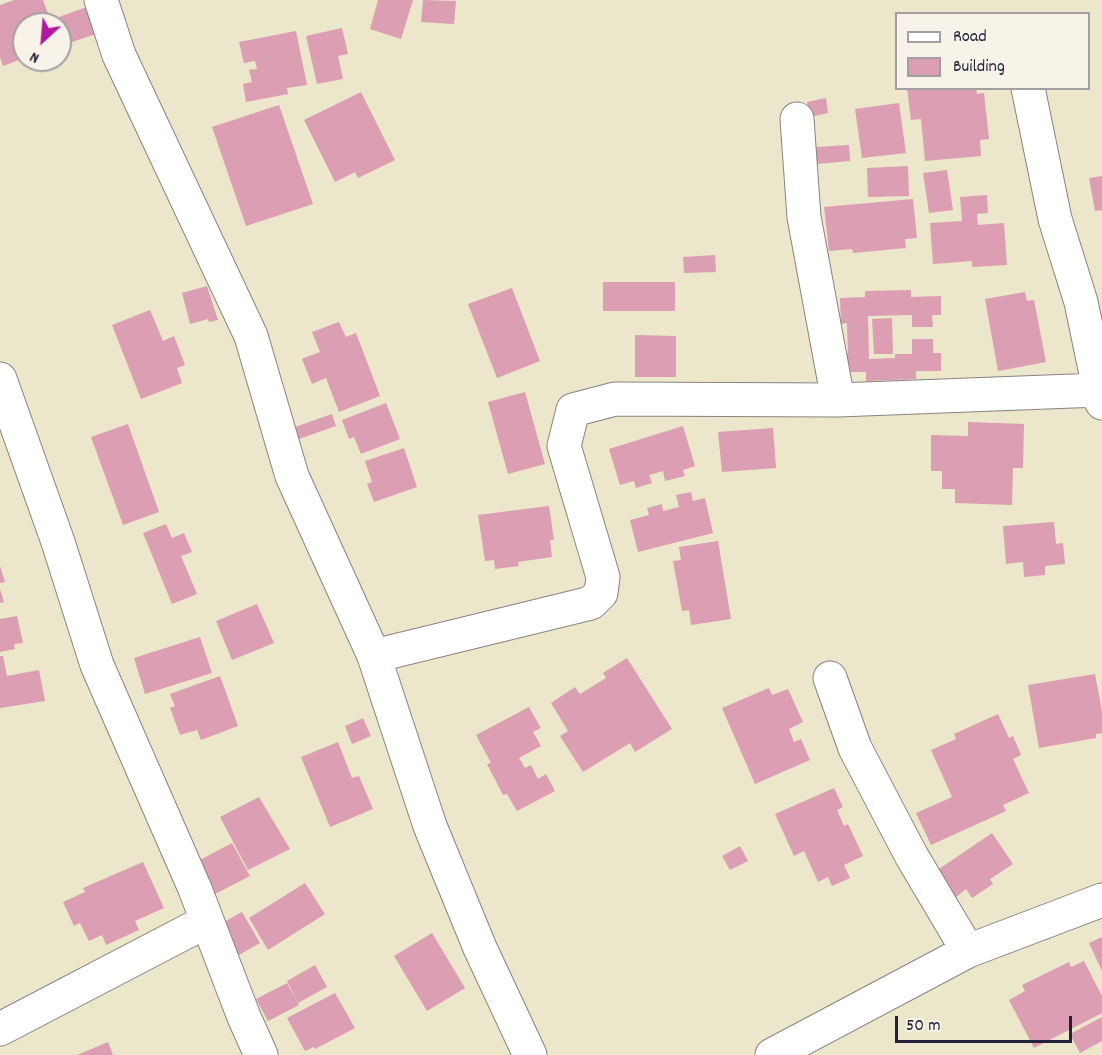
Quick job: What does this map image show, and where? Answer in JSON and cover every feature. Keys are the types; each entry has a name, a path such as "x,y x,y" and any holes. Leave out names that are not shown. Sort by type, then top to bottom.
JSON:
{"street":[{"path":"100,0 118,55 251,336 292,476 374,656 430,826 480,948 530,1055"},
{"path":"374,656 591,603 602,593 603,577 564,446 573,410 615,399 838,400 1101,397 1091,299 1055,219 1028,90"},
{"path":"797,119 804,217 838,400"},
{"path":"0,380 54,531 97,665 207,921 261,1055"},
{"path":"830,678 855,747 911,855 968,951"},
{"path":"772,1055 968,951 1102,900"},
{"path":"0,1029 207,921"}],"building":[{"path":"14,0 43,0 48,12 12,12 12,63 3,66 0,57 0,5"},
{"path":"378,0 413,0 401,39 370,29"},
{"path":"423,0 456,1 454,24 421,22"},
{"path":"87,7 96,34 72,42 72,12"},
{"path":"342,28 348,54 338,56 343,79 317,84 306,36"},
{"path":"296,31 307,85 287,88 288,94 246,102 243,84 252,82 249,70 257,69 255,61 244,63 239,42"},
{"path":"907,90 976,90 977,94 984,93 989,139 980,140 981,156 925,161 921,119 911,120"},
{"path":"361,92 395,160 358,178 355,172 335,182 304,120"},
{"path":"826,98 828,113 810,117 807,102"},
{"path":"899,103 906,153 862,158 855,109"},
{"path":"279,105 313,204 246,226 212,127"},
{"path":"849,145 850,161 817,164 816,147"},
{"path":"908,166 909,196 868,197 867,168"},
{"path":"947,170 953,210 929,213 923,173"},
{"path":"1102,176 1102,210 1095,211 1089,178"},
{"path":"987,195 988,213 977,214 978,225 1004,223 1007,265 972,267 972,261 933,264 930,223 962,221 960,197"},
{"path":"913,199 917,238 905,239 906,248 853,253 852,249 829,251 824,207"},
{"path":"715,255 716,272 684,273 683,257"},
{"path":"603,282 675,282 675,311 603,311"},
{"path":"207,286 218,320 209,322 208,319 190,324 182,293"},
{"path":"512,288 540,361 497,378 468,304"},
{"path":"911,290 911,297 941,296 941,315 932,315 933,327 912,327 912,315 868,316 869,359 895,358 895,354 912,354 912,339 933,339 933,353 941,353 941,371 916,371 916,379 866,381 866,372 842,372 841,353 848,353 847,323 841,324 840,298 865,297 865,291"},
{"path":"1025,292 1027,301 1034,300 1046,362 998,371 985,299"},
{"path":"150,310 163,341 174,336 185,365 177,368 182,383 141,399 112,325"},
{"path":"892,318 893,354 874,354 872,319"},
{"path":"339,322 346,337 356,333 380,396 339,412 326,378 312,384 302,359 320,352 312,332"},
{"path":"635,335 676,336 676,377 635,377"},
{"path":"525,392 545,464 508,474 488,402"},
{"path":"386,403 400,439 361,454 354,437 349,439 342,420"},
{"path":"332,414 336,426 296,440 292,428"},
{"path":"968,422 1024,424 1023,468 1013,468 1012,505 955,503 955,489 942,489 942,471 931,471 931,435 968,436"},
{"path":"128,424 159,512 123,525 91,437"},
{"path":"683,426 695,466 683,470 685,476 665,481 663,471 649,475 652,483 636,488 634,481 620,485 609,449"},
{"path":"773,428 776,468 722,472 718,432"},
{"path":"404,448 417,487 374,502 367,484 372,482 365,461"},
{"path":"691,492 693,501 705,498 713,533 638,552 630,520 649,515 647,508 662,504 663,511 679,507 676,495"},
{"path":"549,506 554,540 550,540 552,557 518,562 519,566 495,569 494,560 485,561 478,515"},
{"path":"1054,522 1056,544 1063,543 1065,564 1045,566 1045,575 1024,577 1023,562 1006,564 1003,526"},
{"path":"166,524 172,538 184,533 192,552 181,556 197,594 172,604 143,533"},
{"path":"718,541 731,619 691,625 689,610 682,611 673,561 681,560 679,547"},
{"path":"0,566 5,582 0,583"},
{"path":"0,589 4,602 0,603"},
{"path":"257,604 274,643 232,660 216,621"},
{"path":"17,616 23,643 14,644 15,649 0,652 0,619"},
{"path":"200,637 212,673 145,694 134,658"},
{"path":"0,656 3,656 7,676 39,670 45,701 0,708"},
{"path":"627,658 672,729 635,752 630,743 583,772 560,736 568,731 551,703 575,687 580,694 606,678 603,673"},
{"path":"1095,674 1102,711 1102,733 1096,734 1096,738 1039,748 1028,685"},
{"path":"220,676 238,726 201,740 197,730 180,735 170,708 175,706 170,694"},
{"path":"769,688 772,695 788,689 803,722 789,729 794,742 801,739 810,760 755,784 722,708"},
{"path":"529,707 541,728 533,732 541,746 519,758 525,768 531,765 538,779 546,774 555,791 517,811 507,794 503,795 487,764 491,763 476,735"},
{"path":"998,714 1009,738 1013,736 1021,755 1013,759 1029,793 1003,805 1006,811 931,845 916,813 952,797 931,750 956,739 954,734"},
{"path":"363,718 371,736 352,744 345,726"},
{"path":"338,742 352,778 359,776 373,809 330,827 301,757"},
{"path":"834,788 843,807 837,810 844,826 848,824 863,856 844,865 850,878 832,886 828,877 818,882 804,851 794,856 775,814"},
{"path":"259,797 290,849 248,870 220,817"},
{"path":"992,833 1013,864 990,879 993,884 972,898 966,889 955,898 936,871"},
{"path":"232,843 250,876 215,894 198,861"},
{"path":"740,846 748,861 730,870 722,856"},
{"path":"143,862 164,908 135,921 139,930 106,945 102,935 89,941 80,923 74,926 63,902 85,892 83,888"},
{"path":"305,883 325,914 268,950 249,918"},
{"path":"242,912 260,943 230,960 217,926"},
{"path":"432,933 465,988 427,1011 394,956"},
{"path":"1102,937 1102,971 1089,943"},
{"path":"1084,961 1102,996 1102,1013 1034,1048 1009,1000 1025,991 1022,985 1069,962 1071,967"},
{"path":"315,965 327,987 298,1003 287,981"},
{"path":"287,983 299,1005 268,1021 256,999"},
{"path":"335,993 355,1028 315,1049 314,1047 305,1051 287,1018"},
{"path":"1102,1017 1102,1041 1080,1053 1070,1034"},
{"path":"108,1042 113,1055 77,1055"}]}
